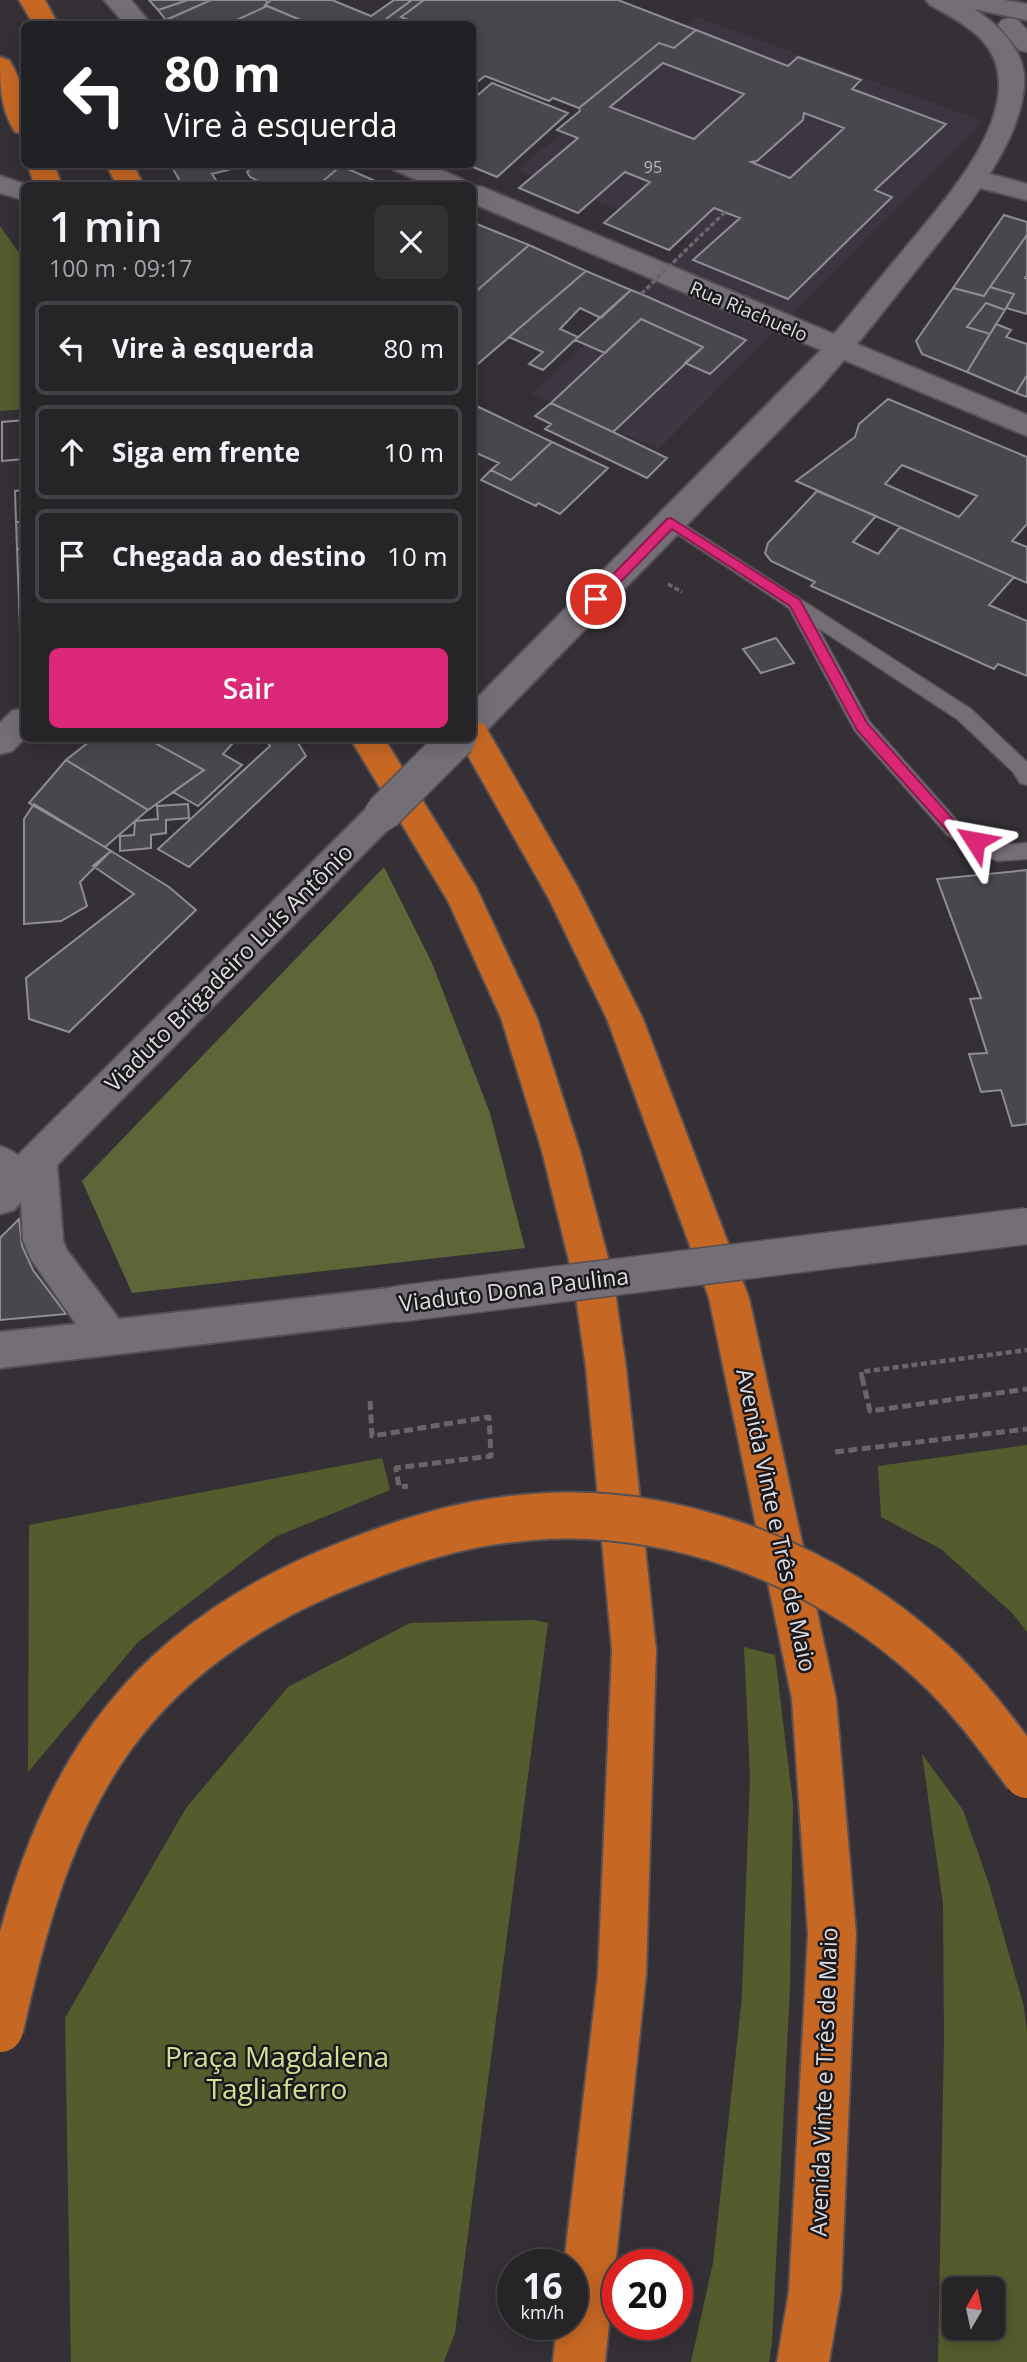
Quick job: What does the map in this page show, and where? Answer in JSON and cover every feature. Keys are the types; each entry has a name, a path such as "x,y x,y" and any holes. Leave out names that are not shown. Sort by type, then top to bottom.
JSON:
{"highway":[{"path":"32,0 43,21"},
{"path":"0,65 21,118"},
{"name":"Avenida Vinte e Três de Maio","path":"476,740 565,896 625,1019 724,1285 814,1699 832,1934 815,2291 803,2362"},
{"path":"368,742 464,897 519,1018 561,1151 593,1277 606,1368 634,1650 622,1975 579,2362"},
{"path":"0,2029 17,1948 65,1814 123,1723 148,1695 195,1647 248,1610 326,1571 450,1531 524,1518 607,1518 699,1533 772,1557 847,1594 912,1641 963,1692 1005,1742 1027,1775"}],"main road":[{"path":"117,0 135,21"},
{"path":"476,720 839,349 975,178 1008,114 1012,97 1010,67 990,34 961,12 939,0"},
{"path":"965,0 1027,12"},
{"path":"413,168 445,182"},
{"path":"975,178 1027,192"},
{"path":"0,184 21,191"},
{"name":"Rua Riachuelo","path":"476,196 1027,426"},
{"path":"0,742 21,723"},
{"name":"Viaduto Brigadeiro Luís Antônio","path":"14,1175 454,742"},
{"path":"14,1175 51,1259 109,1337"},
{"name":"Viaduto Dona Paulina","path":"0,1350 542,1288 1027,1226"}],"street":[{"path":"1027,29 1010,25 1027,45"}],"lane":[{"path":"671,522 964,714 1020,767 1027,778"},
{"path":"795,603 862,726 954,830 997,853 1027,851"}],"path":[{"path":"641,294 725,212"},
{"path":"1027,1350 861,1372 870,1411 1027,1389"},
{"path":"370,1401 372,1436 489,1417 491,1456 396,1468 399,1487 412,1486"},
{"path":"835,1452 1027,1429"}],"shaded area":[{"path":"696,17 983,121 659,449 532,394 695,240 518,170"}],"green space":[{"path":"0,226 21,256 21,409 0,411"},
{"path":"384,867 432,963 490,1113 525,1248 132,1293 82,1181"},
{"path":"1027,1445 1027,1632 1013,1614 941,1549 881,1517 878,1466"},
{"path":"382,1458 390,1490 275,1537 138,1642 28,1772 29,1525"},
{"name":"Praça Magdalena Tagliaferro","path":"535,1620 548,1623 455,2333 444,2362 71,2362 65,2018 186,1808 288,1687 410,1623"},
{"path":"744,1647 775,1655 793,1804 790,1988 772,2341 769,2362 691,2362 713,2263 742,1996 750,1776"},
{"path":"922,1754 963,1810 989,1884 1024,2007 1027,2032 1027,2362 938,2362 944,2038 943,1904"}],"building":[{"path":"149,0 188,0 158,10"},
{"path":"188,0 211,0 166,20 158,10"},
{"path":"211,0 268,2 265,5 267,6 234,21 166,20"},
{"path":"271,0 332,0 371,16 394,0 412,0 383,21 303,21 265,5"},
{"path":"412,0 424,0 401,17 411,21 383,21"},
{"path":"424,0 618,0 696,30 674,48 659,43 579,108 553,98 549,101 485,76 476,83 476,21 411,21 401,17"},
{"path":"267,6 303,21 234,21"},
{"path":"696,30 788,66 798,57 861,80 852,89 946,124 875,190 892,197 788,299 693,260 740,218 714,208 669,250 604,223 650,182 625,172 578,213 519,188 578,138 557,130 580,111 579,108 659,43 674,48","holes":["663,63 744,94 694,139 610,107","804,113 844,128 790,178 751,162 757,161 803,120"]},
{"path":"492,83 568,113 497,177 476,168 476,97"},
{"path":"172,168 233,168 212,174 217,182 181,182"},
{"path":"252,168 339,168 322,182 261,182 250,177 247,172"},
{"path":"339,168 346,168 377,182 322,182"},
{"path":"1004,215 1027,222 1027,235 984,296 953,288"},
{"path":"476,224 529,245 476,291"},
{"path":"1027,235 1027,314 1006,308 1014,294 990,287"},
{"path":"529,245 586,271 476,366 476,291"},
{"path":"586,271 631,290 601,318 580,308 560,329 578,337 543,370 529,364 543,352 509,337"},
{"path":"990,287 1014,294 1005,310 986,303 967,327 990,334 967,372 922,354 916,341 953,288 984,296"},
{"path":"631,290 746,340 710,374 685,363 703,347 641,319 605,353 575,340"},
{"path":"986,303 1005,310 990,334 967,327"},
{"path":"641,319 703,347 613,432 551,403"},
{"path":"996,324 1011,330 1006,337 1027,344 1027,375 1016,393 967,372"},
{"path":"1027,375 1027,397 1016,393"},
{"path":"888,399 1027,457 1027,524 1012,541 1027,547 1027,583 796,481 855,437 859,424","holes":["902,465 977,496 959,517 885,484"]},
{"path":"551,403 667,458 647,478 545,429 551,424 535,416"},
{"path":"476,406 552,442 511,480 491,470 499,463 476,453"},
{"path":"21,420 21,459 2,461 2,422"},
{"path":"21,420 21,459 2,461 2,422"},
{"path":"552,442 608,468 560,514 538,503 536,506 481,480 491,470 511,480"},
{"path":"21,490 21,522 16,522 15,491"},
{"path":"21,490 21,522 16,522 15,491"},
{"path":"817,491 876,516 853,542 878,554 900,527 1014,577 989,605 1027,621 1027,676 998,664 994,669 811,586 815,582 771,561 765,553 768,543"},
{"path":"16,522 21,522 21,549 17,549"},
{"path":"17,549 21,549 21,655"},
{"path":"776,638 794,663 761,673 743,649"},
{"path":"89,742 153,742 204,770 148,810 66,760"},
{"path":"153,742 233,743 223,754 242,765 198,806 173,792 204,770"},
{"path":"268,742 297,742 306,756 189,867 158,849 270,746"},
{"path":"66,760 148,810 105,847 29,803"},
{"path":"34,804 111,851 80,882 87,906 61,921 24,924 24,819"},
{"path":"188,804 189,818 166,820 166,833 151,835 151,848 120,851 120,836 134,835 135,821 158,819 157,806"},
{"path":"111,851 169,887 196,910 69,1032 29,1019 26,978 134,894 93,866"},
{"path":"1027,870 1027,1124 1012,1126 1001,1090 981,1092 969,1054 987,1053 970,999 981,998 937,879"},
{"path":"19,1219 22,1246 33,1270 66,1314 0,1320 0,1238"}],"route":[{"path":"596,599 671,522 795,603 862,726 954,830 975,841"}]}
